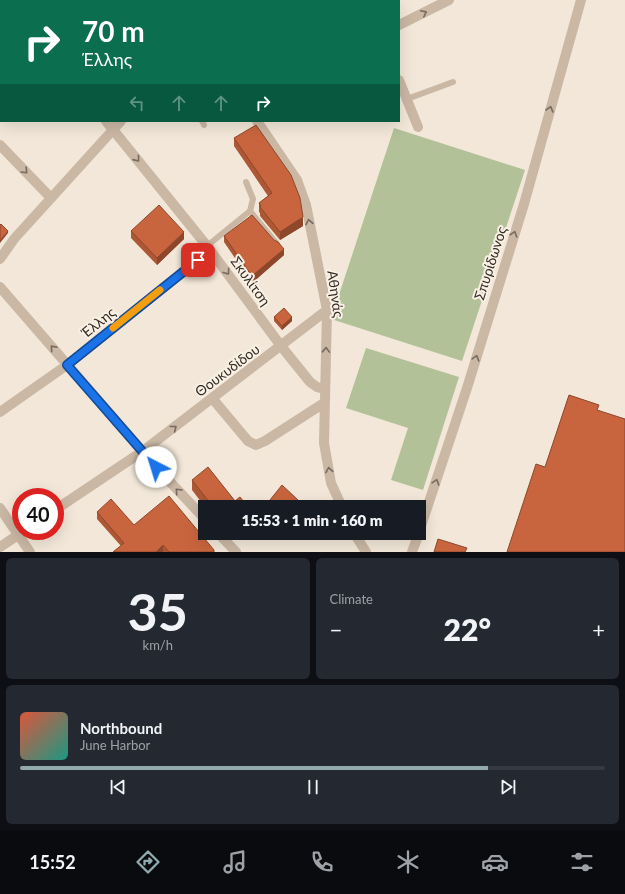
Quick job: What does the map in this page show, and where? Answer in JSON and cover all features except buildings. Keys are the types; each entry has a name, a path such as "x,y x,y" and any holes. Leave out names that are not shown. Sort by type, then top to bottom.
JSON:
{"street":[{"path":"400,24 449,0"},
{"name":"Σπυρίδωνος","path":"426,511 467,388 524,204 581,0"},
{"path":"400,82 418,127"},
{"name":"Σκυλίτση","path":"107,122 208,248 281,346 310,382 317,387 324,389"},
{"path":"0,259 14,239 120,122"},
{"name":"Αθηνάς","path":"258,122 297,180 302,192 327,310 324,389 324,443 331,483 339,500"},
{"path":"0,145 51,198"},
{"name":"Έλλης","path":"0,412 67,365 208,248"},
{"path":"2,294 198,511"},
{"name":"Θουκυδίδου","path":"64,504 143,451 327,310"},
{"path":"212,398 248,441 256,445 265,441 324,403"},
{"path":"0,508 12,522"},
{"path":"0,547 12,539"},
{"path":"24,540 30,552"},
{"path":"225,540 236,552"},
{"path":"358,540 366,552"},
{"name":"Σπυρίδωνος","path":"412,552 416,540"}],"lane":[{"path":"407,99 453,82"},
{"path":"208,248 250,211 253,199 251,190 246,182"},
{"path":"250,211 277,244"}],"green space":[{"path":"394,128 525,170 462,361 331,319"},
{"path":"366,348 459,377 423,490 391,480 408,428 346,408"}],"slow traffic":[{"path":"113,328 160,290"}],"route":[{"path":"156,467 67,365 198,260"}]}
